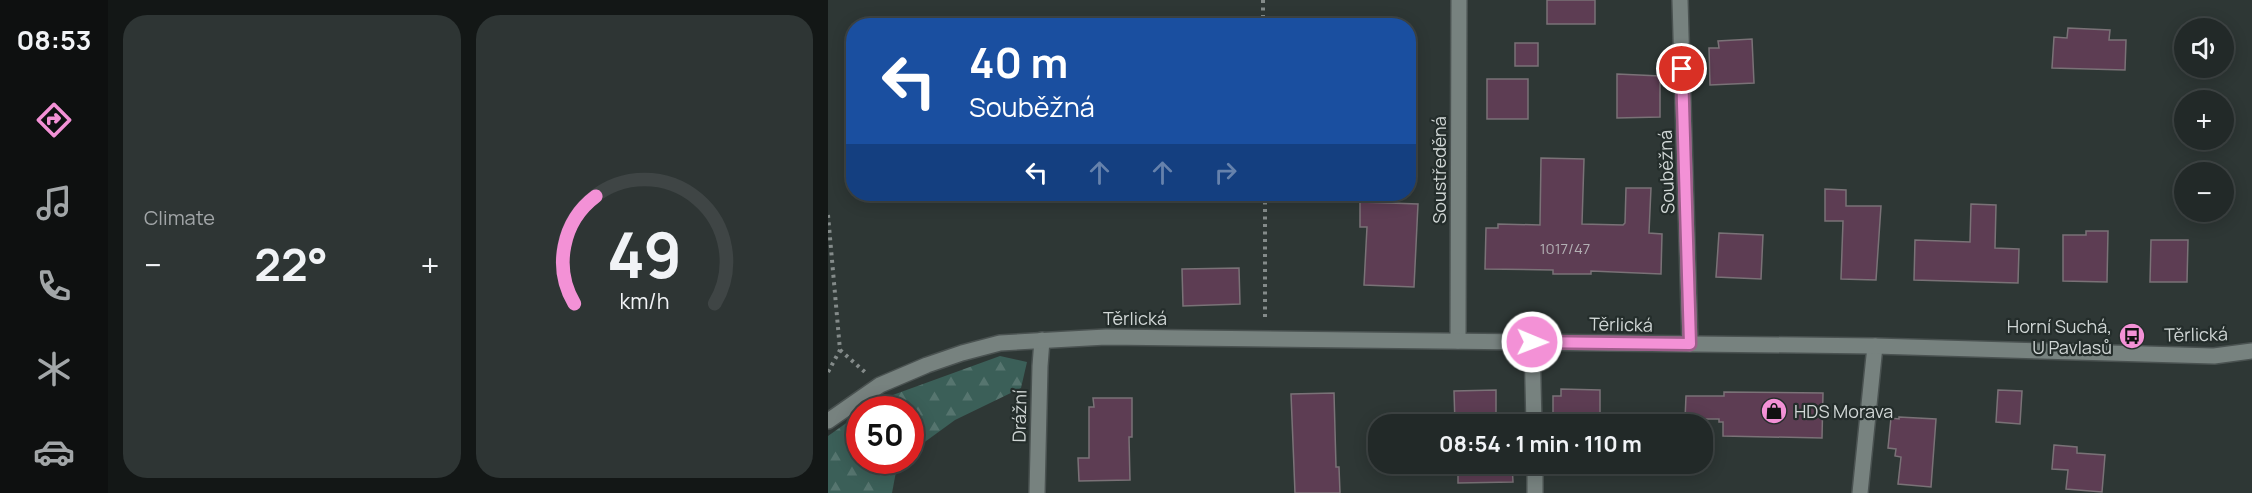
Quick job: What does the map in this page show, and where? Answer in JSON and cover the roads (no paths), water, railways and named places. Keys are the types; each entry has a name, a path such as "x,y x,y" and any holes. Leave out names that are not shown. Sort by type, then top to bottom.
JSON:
{"main road":[{"name":"Soustředěná","path":"1458,341 1459,0"},
{"name":"Souběžná","path":"1680,0 1690,344"},
{"name":"Těrlická","path":"828,421 880,385 927,365 1000,343 1042,340 1106,337 1875,346 2214,356 2252,351"},
{"name":"Drážní","path":"1037,493 1042,340"},
{"path":"1532,342 1534,414"},
{"path":"1860,493 1875,346"},
{"path":"1535,474 1535,493"}],"place":[{"name":"Horní Suchá, U Pavlasů","path":"2132,336"},
{"name":"HDS Morava","path":"1774,411"}]}
